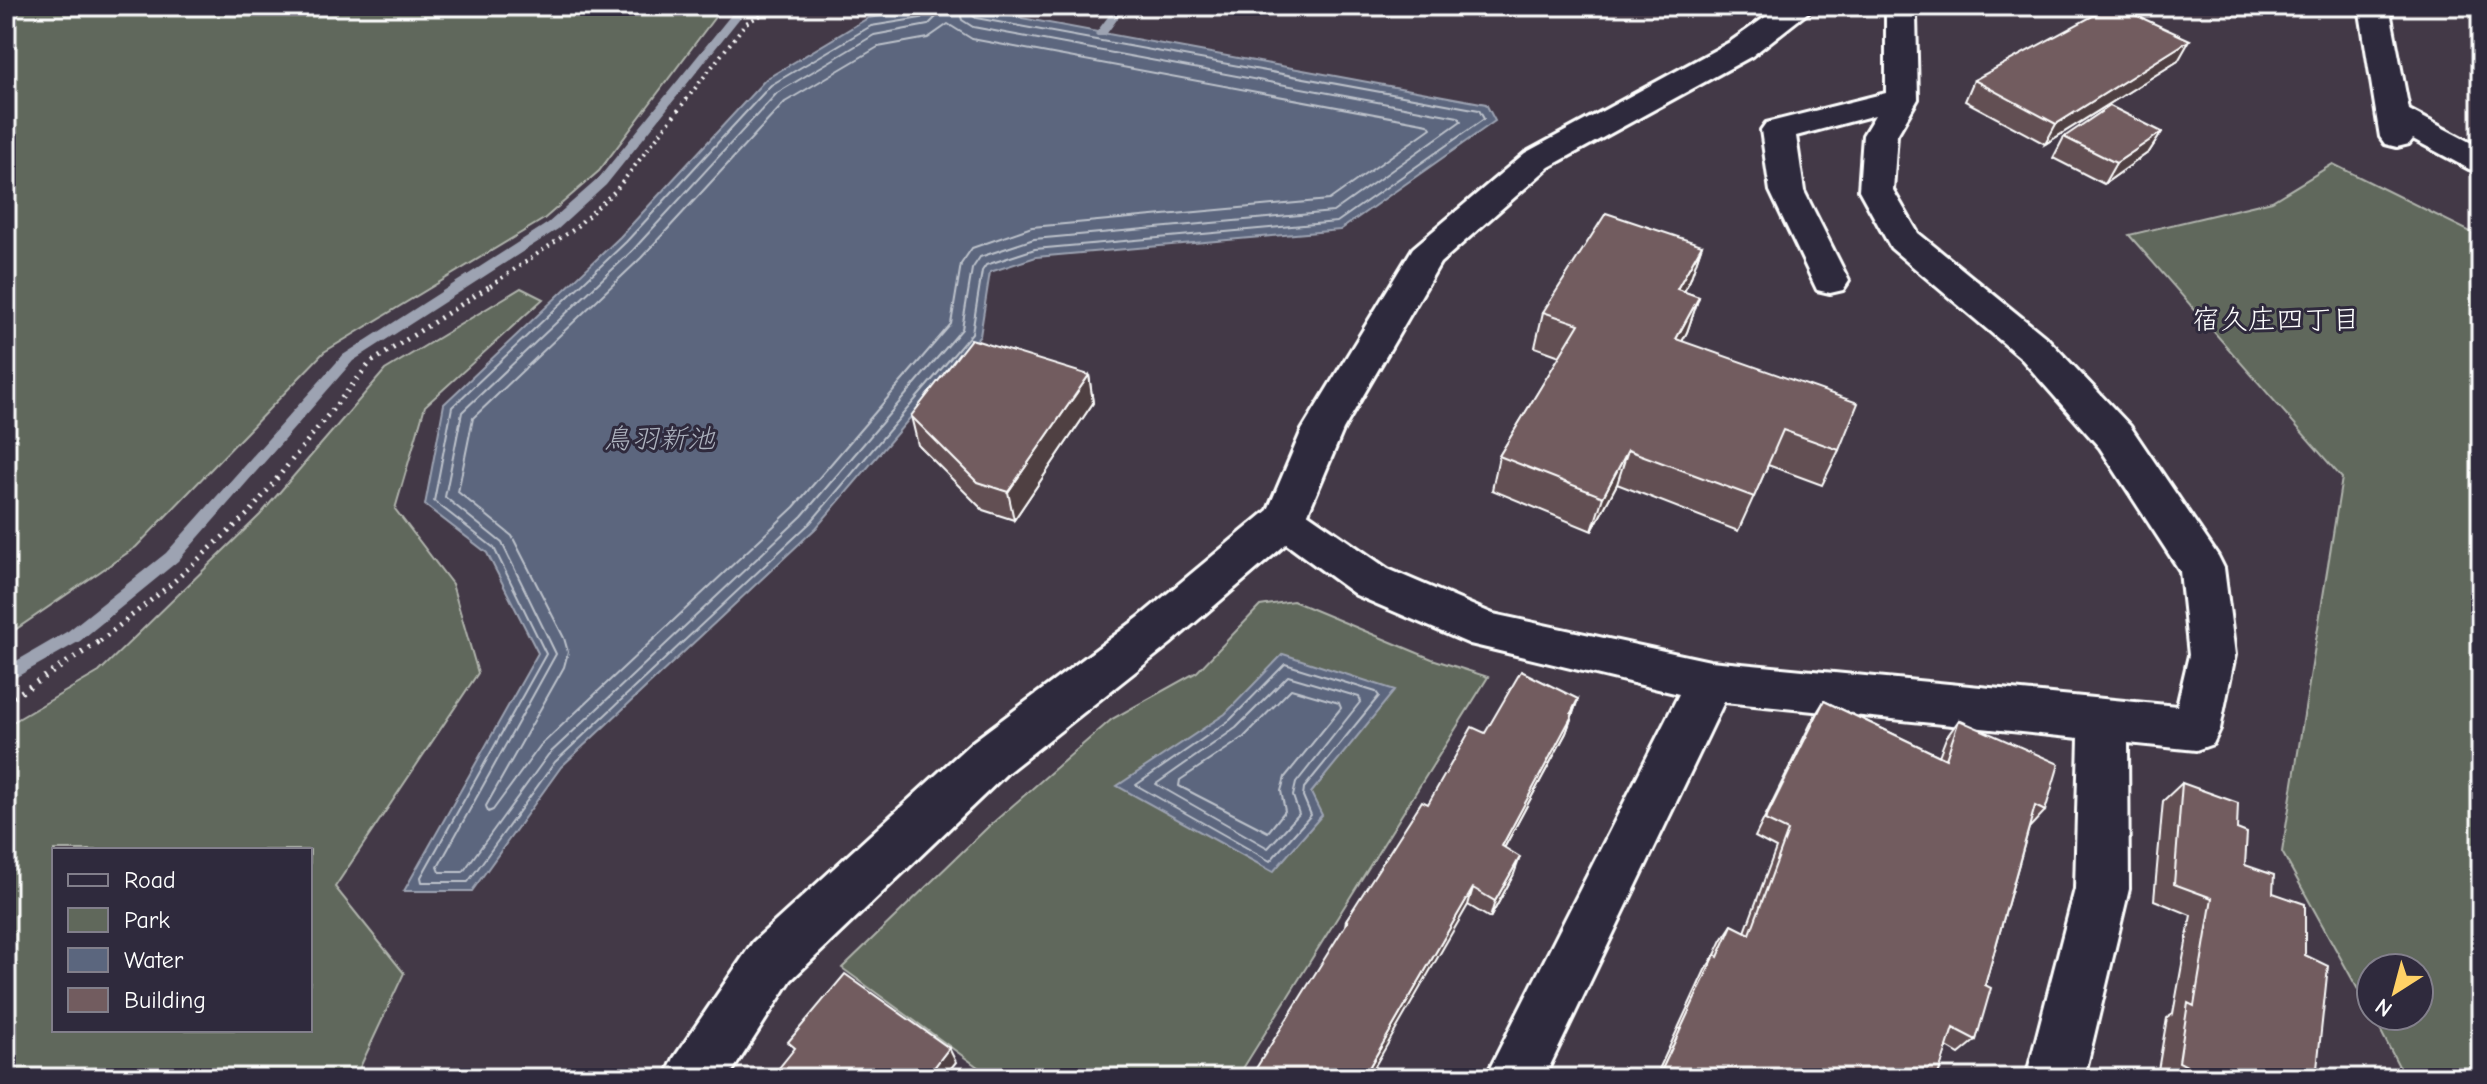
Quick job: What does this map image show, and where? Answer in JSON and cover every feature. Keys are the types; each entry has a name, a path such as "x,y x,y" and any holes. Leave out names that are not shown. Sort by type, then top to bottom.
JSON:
{"street":[{"path":"694,1078 772,961 783,950 989,758 1154,631 1285,520 1323,430 1426,256 1537,160 1741,49 1801,6"},
{"path":"1285,520 1372,582 1486,631 1710,681 2196,729 2212,655 2202,568 2115,437 2044,359 1904,240 1876,190 1880,135 1902,99 1901,15 1896,6"},
{"path":"2374,6 2396,126 2481,162"},
{"path":"1830,281 1787,191 1778,130 1902,99"},
{"path":"1514,1078 1710,681"},
{"path":"2055,1078 2102,889 2104,720"}],"path":[{"path":"6,702 105,638 170,585 239,522 370,363 536,256 594,212 616,190 746,23 778,6"}],"green space":[{"path":"6,6 731,6 718,13 599,171 544,219 324,352 136,547 6,636"},
{"path":"2333,164 2481,237 2481,1078 2405,1078 2381,1032 2435,1032 2435,952 2355,952 2355,984 2282,852 2342,478 2129,235 2272,201"},
{"path":"521,288 543,299 425,406 395,509 452,584 478,673 335,887 404,973 355,1078 6,1076 6,726 99,672 260,515 385,370"},
{"path":"1293,601 1432,659 1488,677 1237,1078 993,1078 842,968 988,827 1112,719 1197,672 1260,606"}],"water":[{"name":"鳥羽新池","path":"957,6 1486,104 1495,121 1340,230 1036,257 990,272 980,336 816,528 561,767 472,891 404,891 538,653 487,553 425,505 444,404 620,237 766,79 868,18"},
{"path":"1283,654 1395,690 1311,793 1322,815 1273,872 1117,786 1225,714"}],"building":[{"path":"2111,6 2190,40 2056,124 1974,80"},
{"path":"2110,106 2162,132 2116,163 2064,137"},
{"path":"1606,213 1702,245 1677,289 1699,297 1676,339 1858,403 1839,450 1783,430 1754,497 1628,450 1603,497 1499,456 1579,324 1543,312"},
{"path":"971,339 1089,375 1008,492 977,482 911,416"},
{"path":"1521,671 1578,699 1573,714 1502,846 1520,857 1495,901 1473,888 1363,1078 1250,1078 1422,801 1428,804 1472,727 1485,733"},
{"path":"1824,701 1946,759 1959,720 2059,764 2045,811 2035,806 1985,985 1991,988 1976,1040 1953,1028 1937,1078 1658,1078 1732,925 1750,934 1788,831 1765,820"},
{"path":"2182,783 2238,803 2237,829 2247,833 2245,865 2274,875 2273,893 2305,904 2305,955 2328,966 2316,1078 2185,1078 2187,1066 2179,1062 2188,1003 2194,1006 2212,898 2174,884"},
{"path":"845,974 949,1048 926,1078 771,1078 795,1048 788,1042"}],"waterway":[{"path":"6,676 74,636 172,557 348,358 553,226 602,182 739,12 752,6"},
{"path":"1101,34 1122,6"}],"district":[{"name":"宿久庄四丁目","path":"2276,320"}]}
